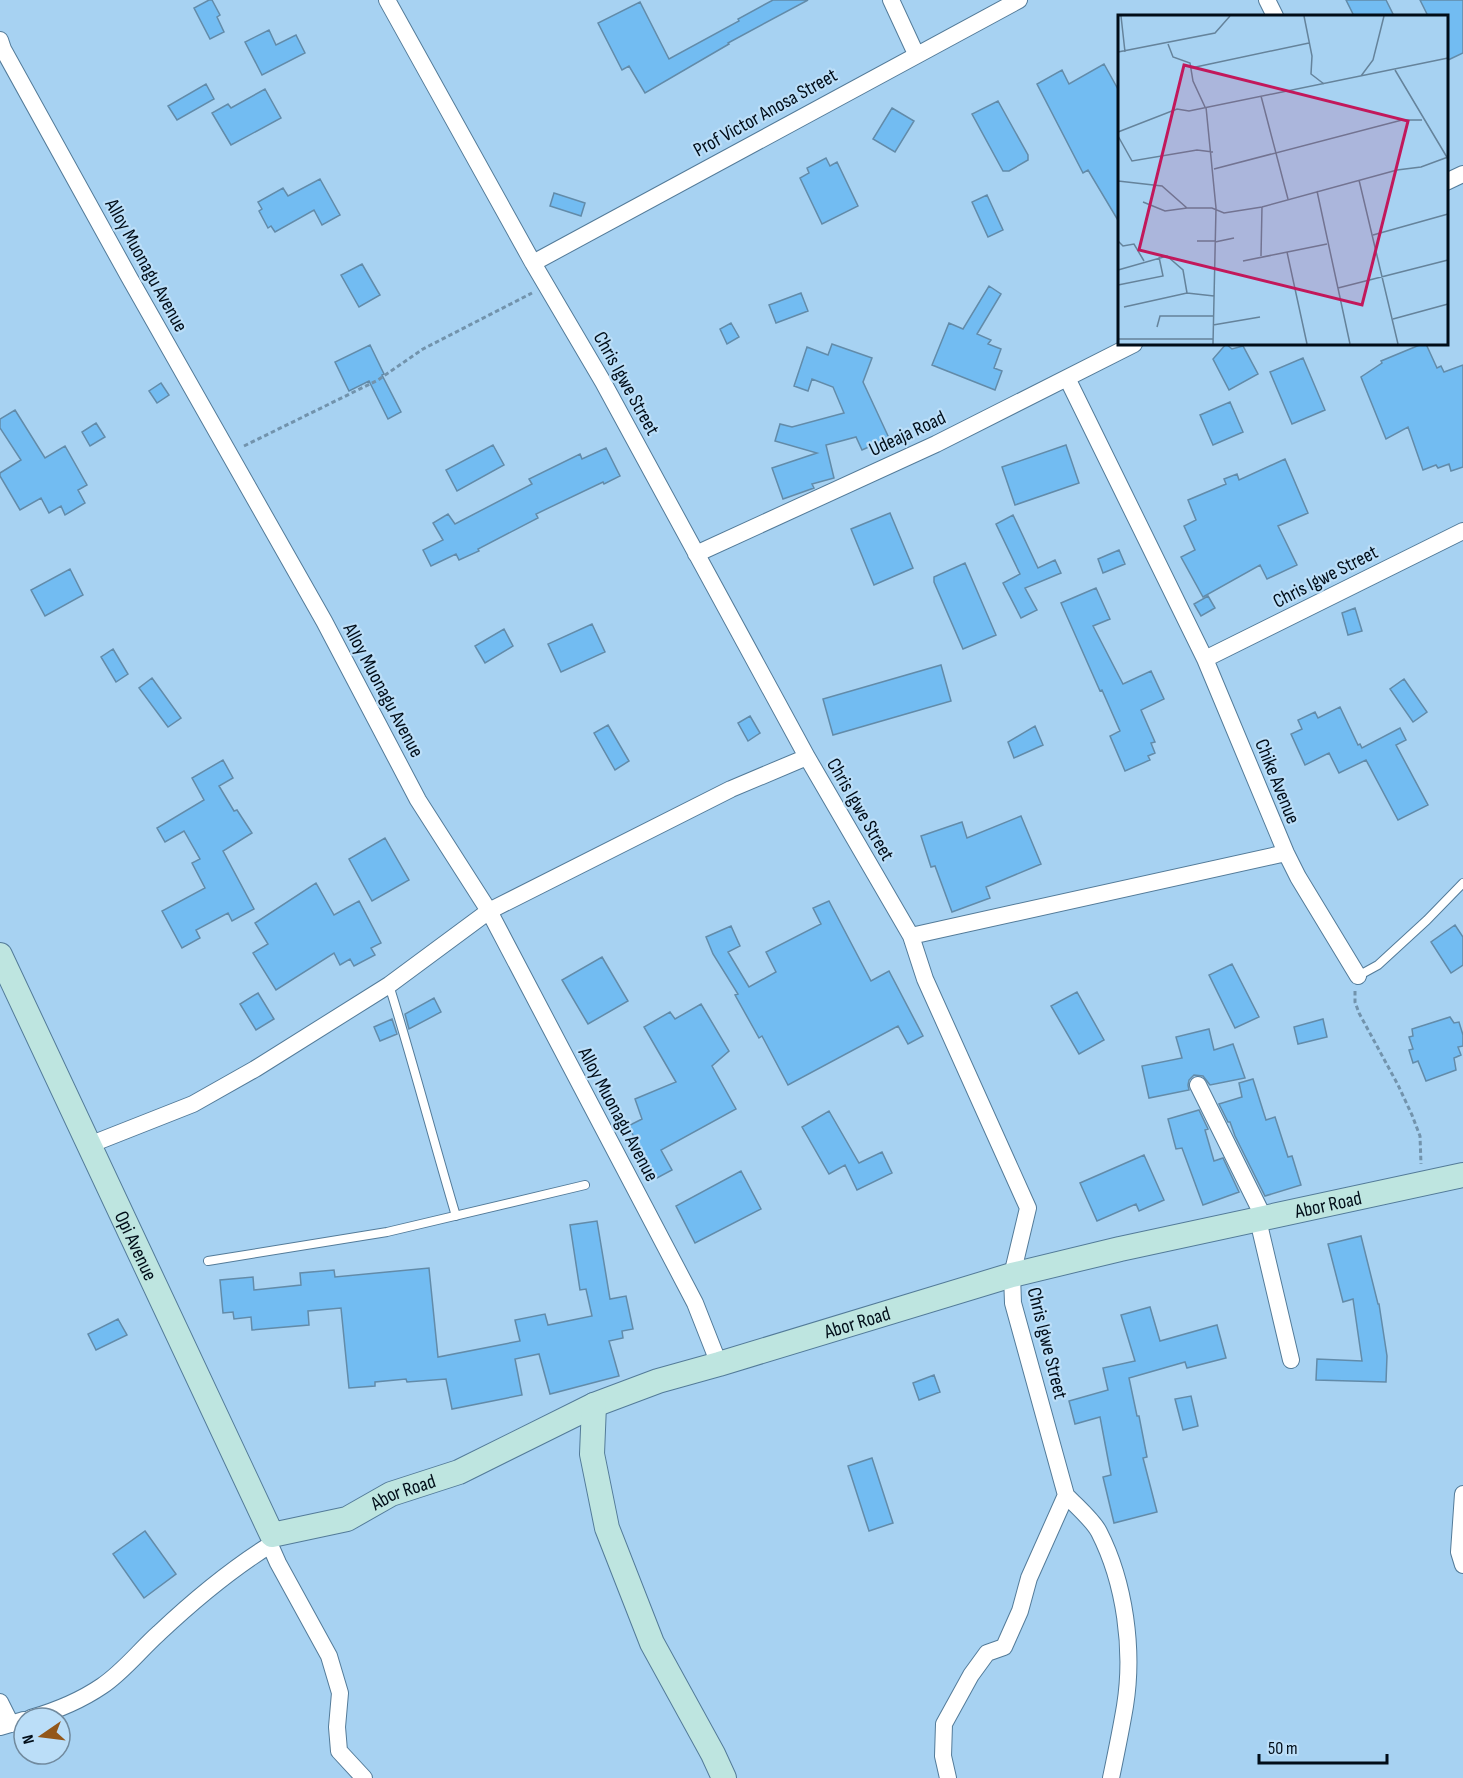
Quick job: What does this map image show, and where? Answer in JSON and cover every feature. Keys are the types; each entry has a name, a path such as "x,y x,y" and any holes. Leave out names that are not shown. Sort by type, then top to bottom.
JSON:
{"street":[{"name":"Chris Igwe Street","path":"387,0 533,262 603,382 807,757 911,936 925,979 1028,1208 1011,1275 1013,1304 1066,1495"},
{"path":"891,0 916,54"},
{"name":"Prof Victor Anosa Street","path":"533,262 1018,0"},
{"path":"1267,0 1274,15"},
{"name":"Alloy Muonagu Avenue","path":"0,40 129,277 324,621 418,800 489,911 695,1303 719,1364"},
{"path":"1448,181 1463,174"},
{"name":"Udeaja Road","path":"696,554 936,444 1132,345"},
{"name":"Chike Avenue","path":"911,936 1286,854 1205,659 1067,378"},
{"name":"Chris Igwe Street","path":"1205,659 1463,531"},
{"path":"89,1145 194,1104 255,1069 389,985 489,911 731,789 807,757"},
{"path":"1286,854 1298,878 1358,976"},
{"name":"Opi Avenue","path":"0,955 271,1540"},
{"path":"1198,1085 1261,1219 1291,1360"},
{"name":"Abor Road","path":"271,1540 347,1519 392,1494 459,1472 594,1405 658,1381 1011,1275 1120,1249 1463,1175"},
{"path":"594,1405 592,1455 607,1528 652,1643 724,1778"},
{"path":"1463,1494 1459,1552 1463,1565"},
{"path":"948,1778 943,1756 944,1724 971,1675 987,1653 1004,1647 1020,1611 1029,1578 1066,1495 1098,1530 1115,1573 1124,1607 1129,1653 1126,1704 1111,1778"},
{"path":"63,1706 79,1700 103,1685 158,1633 271,1540 286,1579 329,1656 340,1693 337,1728 339,1751 364,1778"},
{"path":"0,1702 12,1724"}],"lane":[{"path":"1358,976 1378,965 1463,883"},
{"path":"389,985 409,1047 456,1216"},
{"path":"208,1261 387,1232 585,1185"}],"path":[{"path":"229,454 378,380 423,349 547,286"},
{"path":"1358,976 1355,1002 1359,1013 1398,1085 1420,1136 1422,1184"}],"building":[{"path":"212,0 220,15 217,17 224,32 210,39 194,8"},
{"path":"773,0 808,0 728,43 645,93 629,66 622,70 598,23 640,2 669,59"},
{"path":"1346,0 1386,0 1394,15 1354,15"},
{"path":"1420,0 1463,0 1463,53 1448,60 1448,15 1428,15"},
{"path":"269,30 276,45 296,35 305,53 262,75 245,42"},
{"path":"1104,64 1118,89 1118,220 1088,170 1083,173 1037,84 1062,70 1069,84"},
{"path":"206,84 214,99 177,120 168,106"},
{"path":"265,89 281,118 231,145 212,113 228,104 231,108"},
{"path":"998,101 1028,155 1028,160 1009,171 1003,171 972,114"},
{"path":"892,108 914,121 895,152 873,139"},
{"path":"826,158 830,166 837,162 858,206 822,224 800,178 809,173 807,168"},
{"path":"320,179 340,215 322,225 314,210 275,232 271,226 268,228 259,211 262,209 258,202 283,188 288,196"},
{"path":"554,193 585,203 581,216 550,206"},
{"path":"987,195 1003,230 988,237 972,202"},
{"path":"362,264 380,295 359,307 341,275"},
{"path":"989,286 1001,294 977,334 991,340 988,344 1001,349 994,368 1002,371 995,390 932,365 949,323 963,329"},
{"path":"801,293 808,311 776,323 769,305"},
{"path":"731,323 739,337 727,344 720,329"},
{"path":"832,344 872,358 863,382 889,438 862,450 856,437 826,445 834,478 812,484 814,488 783,499 772,468 817,453 775,441 780,424 792,427 844,413 833,387 812,379 808,391 794,386 807,347 828,355"},
{"path":"370,345 401,412 388,419 369,381 349,391 335,362"},
{"path":"1225,345 1232,349 1243,346 1258,374 1229,390 1213,359"},
{"path":"1420,345 1426,345 1437,368 1441,366 1444,372 1463,365 1463,467 1451,471 1449,464 1438,468 1436,465 1423,470 1408,427 1386,439 1361,377 1382,363 1381,361"},
{"path":"1303,358 1325,410 1292,424 1270,372"},
{"path":"161,383 169,395 157,403 149,391"},
{"path":"1230,402 1243,432 1213,445 1200,415"},
{"path":"15,410 45,458 65,446 87,485 78,490 85,503 65,515 61,506 49,513 41,498 20,510 0,476 0,473 21,460 0,428 0,419"},
{"path":"96,423 105,437 90,446 82,432"},
{"path":"493,445 504,465 457,491 446,470"},
{"path":"1066,445 1079,483 1015,505 1002,467"},
{"path":"606,448 620,476 536,514 538,518 478,549 479,551 459,560 456,554 431,566 423,550 443,540 433,523 448,514 455,524 532,484 529,479 580,454 582,459"},
{"path":"1285,459 1308,513 1278,526 1297,565 1267,579 1260,565 1203,597 1181,557 1195,550 1184,526 1196,520 1188,500 1226,484 1224,479 1237,474 1239,480"},
{"path":"890,513 913,568 874,585 851,529"},
{"path":"1013,515 1038,568 1055,560 1061,573 1025,588 1037,610 1021,618 1003,583 1020,574 996,524"},
{"path":"1119,550 1125,564 1103,573 1098,559"},
{"path":"965,563 996,635 963,649 934,582 934,577"},
{"path":"70,569 83,595 45,616 31,590"},
{"path":"1096,588 1110,619 1093,626 1123,684 1151,671 1164,699 1141,710 1155,742 1151,743 1155,753 1148,756 1150,760 1125,771 1110,736 1120,731 1061,603"},
{"path":"1208,596 1215,608 1201,616 1194,604"},
{"path":"1355,608 1362,631 1348,635 1342,613"},
{"path":"592,624 605,652 561,672 548,644"},
{"path":"504,629 513,646 485,663 475,646"},
{"path":"113,649 128,674 116,682 101,657"},
{"path":"941,665 951,701 833,735 823,699"},
{"path":"152,678 181,718 168,727 139,688"},
{"path":"1404,679 1427,712 1413,722 1390,689"},
{"path":"1340,707 1358,745 1360,744 1362,748 1400,728 1406,740 1396,745 1428,805 1398,820 1366,760 1339,773 1329,753 1305,765 1291,734 1302,729 1298,720 1315,712 1318,718"},
{"path":"750,716 760,733 748,741 738,723"},
{"path":"608,725 629,761 615,770 594,733"},
{"path":"1035,726 1043,745 1014,758 1008,742"},
{"path":"223,760 233,778 219,786 234,811 237,810 252,833 223,851 254,909 232,921 228,913 196,930 200,938 182,948 162,911 205,888 192,863 200,859 184,831 165,842 157,828 204,800 192,778"},
{"path":"1021,816 1041,864 986,887 990,898 952,912 935,866 931,867 921,836 962,822 967,838"},
{"path":"385,838 409,880 372,901 349,859"},
{"path":"316,883 334,915 359,901 381,943 371,948 375,955 354,966 350,959 340,965 334,953 276,990 253,953 268,944 255,923"},
{"path":"829,901 871,981 889,971 923,1036 908,1044 898,1026 788,1085 762,1036 759,1038 735,995 738,994 713,954 706,937 731,926 740,946 728,952 749,987 776,972 766,952 821,924 813,908"},
{"path":"1455,925 1463,937 1463,965 1451,973 1431,942"},
{"path":"602,957 628,1001 588,1024 562,980"},
{"path":"1232,964 1259,1017 1235,1028 1209,975"},
{"path":"1077,992 1104,1040 1079,1054 1051,1006"},
{"path":"258,993 274,1019 256,1030 240,1004"},
{"path":"434,998 441,1012 409,1029 405,1014"},
{"path":"701,1004 729,1051 712,1066 736,1109 661,1150 672,1170 657,1178 628,1126 642,1119 635,1099 676,1082 644,1027 670,1012 675,1019"},
{"path":"1450,1017 1454,1023 1459,1022 1463,1035 1463,1046 1458,1047 1461,1055 1454,1058 1456,1070 1426,1081 1418,1061 1413,1063 1409,1050 1413,1049 1409,1037 1413,1036 1412,1029"},
{"path":"392,1019 397,1034 380,1041 374,1027"},
{"path":"1323,1019 1327,1037 1298,1044 1294,1027"},
{"path":"1209,1029 1214,1050 1233,1044 1245,1078 1210,1085 1203,1076 1194,1075 1189,1080 1189,1090 1149,1098 1142,1066 1182,1058 1176,1037"},
{"path":"1253,1079 1266,1120 1275,1117 1288,1157 1292,1156 1301,1185 1265,1196 1219,1104 1242,1097 1239,1083"},
{"path":"1199,1110 1208,1129 1205,1130 1214,1161 1223,1158 1239,1192 1203,1205 1182,1148 1176,1149 1168,1119"},
{"path":"829,1111 859,1163 882,1152 892,1173 857,1190 845,1165 829,1174 802,1127"},
{"path":"1144,1155 1164,1200 1139,1211 1136,1204 1097,1221 1080,1183"},
{"path":"741,1171 761,1209 695,1243 676,1206"},
{"path":"597,1221 610,1299 626,1296 633,1329 622,1331 623,1338 609,1341 619,1376 550,1394 539,1354 515,1359 522,1395 452,1409 446,1379 407,1382 406,1379 375,1382 375,1386 349,1388 341,1308 308,1311 309,1325 252,1330 251,1317 234,1319 233,1312 223,1313 220,1280 253,1277 254,1290 301,1285 300,1273 334,1270 335,1277 429,1268 438,1357 520,1341 515,1320 545,1314 548,1325 592,1316 586,1289 580,1290 570,1225"},
{"path":"1361,1236 1379,1304 1387,1356 1386,1382 1316,1380 1317,1359 1362,1361 1353,1299 1343,1302 1328,1244"},
{"path":"1150,1307 1160,1341 1217,1325 1226,1358 1187,1368 1185,1362 1129,1378 1147,1457 1143,1458 1157,1512 1114,1523 1103,1477 1111,1475 1100,1417 1075,1424 1069,1401 1108,1390 1103,1368 1135,1361 1121,1315"},
{"path":"118,1319 127,1335 96,1350 88,1334"},
{"path":"934,1375 940,1392 919,1400 913,1383"},
{"path":"1191,1396 1198,1426 1183,1430 1175,1399"},
{"path":"872,1458 893,1523 869,1531 848,1466"},
{"path":"145,1531 176,1574 144,1598 113,1554"}]}
